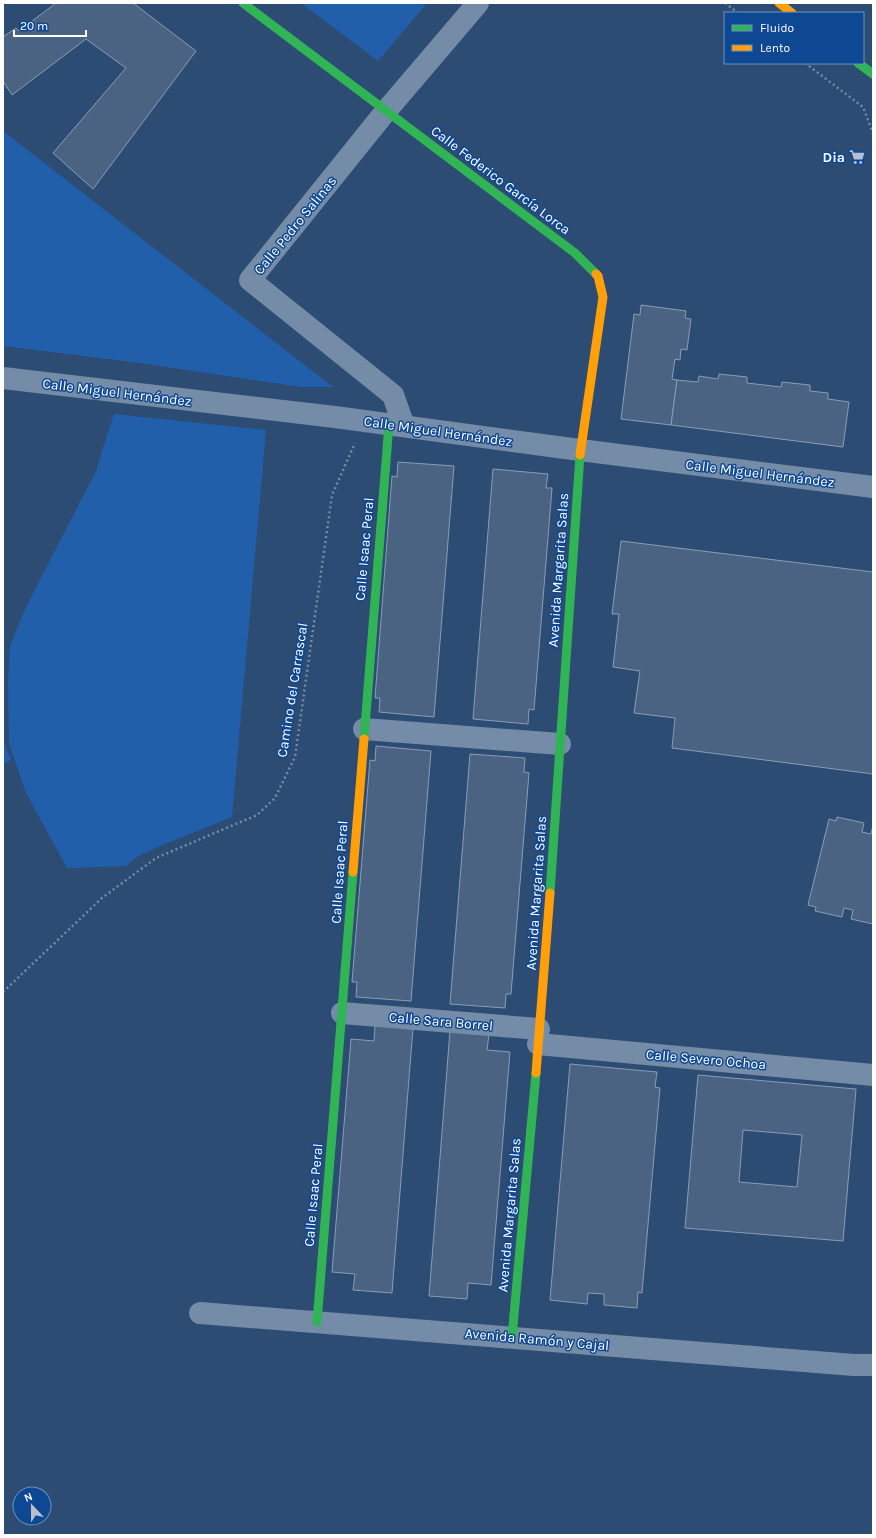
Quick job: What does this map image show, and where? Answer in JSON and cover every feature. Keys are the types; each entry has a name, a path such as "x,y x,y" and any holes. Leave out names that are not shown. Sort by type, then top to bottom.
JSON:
{"street":[{"name":"Calle Federico García Lorca","path":"243,3 575,252 598,276 603,297 580,450"},
{"name":"Calle Pedro Salinas","path":"396,425 393,395 250,280 386,111 478,3"},
{"path":"779,3 791,12"},
{"path":"859,64 873,74"},
{"name":"Calle Miguel Hernández","path":"3,378 366,421 873,487"},
{"name":"Calle Isaac Peral","path":"317,1322 364,730 396,425"},
{"name":"Avenida Margarita Salas","path":"512,1337 539,1037 580,450"},
{"path":"364,730 560,744"},
{"name":"Calle Sara Borrel","path":"342,1013 539,1037"},
{"name":"Calle Severo Ochoa","path":"539,1037 873,1075"},
{"name":"Avenida Ramón y Cajal","path":"200,1313 854,1365 873,1365"}],"path":[{"path":"725,3 737,12"},
{"path":"806,64 864,107 873,133"},
{"name":"Camino del Carrascal","path":"3,992 102,898 156,858 257,815 275,798 295,757 332,495 348,457 366,421"}],"shaded area":[{"path":"301,3 427,3 378,61"},
{"path":"3,131 333,387 301,387 125,361 3,346"},
{"path":"114,414 266,430 232,817 153,849 137,857 126,866 67,868 26,793 9,743 8,683 10,646 26,607 96,471"},
{"path":"3,740 11,760 3,764"}],"building":[{"path":"56,3 133,3 196,51 93,189 53,153 126,68 86,39 12,95 3,81 3,37 16,28 19,31"},
{"path":"641,305 686,311 685,318 691,319 687,350 681,349 680,360 675,359 672,379 677,380 671,425 621,419 634,314 640,315"},
{"path":"719,374 747,377 747,383 781,387 782,382 810,385 810,391 828,393 828,399 849,402 843,447 671,425 677,380 698,382 699,376 718,379"},
{"path":"398,462 454,466 434,717 379,712 380,698 375,698 392,476 397,477"},
{"path":"493,469 548,474 546,488 552,488 534,710 529,709 528,724 473,719"},
{"path":"621,541 873,572 873,774 672,748 675,718 634,713 640,671 613,667 619,614 612,614"},
{"path":"376,746 431,751 411,1001 356,997 357,982 352,982 370,760 375,761"},
{"path":"470,754 525,758 524,772 529,773 511,994 506,994 505,1008 450,1004"},
{"path":"837,817 864,823 862,832 871,834 873,825 873,924 851,919 853,910 844,908 842,917 815,911 816,907 808,905 829,819 836,821"},
{"path":"375,1025 413,1028 392,1293 353,1290 355,1274 332,1272 351,1039 374,1041"},
{"path":"450,1031 489,1034 487,1050 510,1052 491,1285 468,1283 467,1299 429,1296"},
{"path":"570,1064 657,1072 655,1087 660,1088 642,1293 638,1292 637,1308 604,1305 604,1294 588,1293 587,1304 550,1300"},
{"path":"698,1075 856,1089 843,1241 685,1228","holes":["743,1130 802,1135 797,1187 739,1182"]}],"traffic: fast":[{"path":"243,3 575,253 596,274"},
{"path":"859,64 873,74"},
{"path":"364,739 389,424"},
{"path":"550,893 580,455"},
{"path":"317,1322 353,872"},
{"path":"512,1337 536,1073"}],"traffic: slow":[{"path":"779,3 791,12"},
{"path":"580,455 603,297 598,276 596,274"},
{"path":"353,872 364,739"},
{"path":"536,1073 550,893"}],"place":[{"name":"Dia","path":"857,157"}]}
